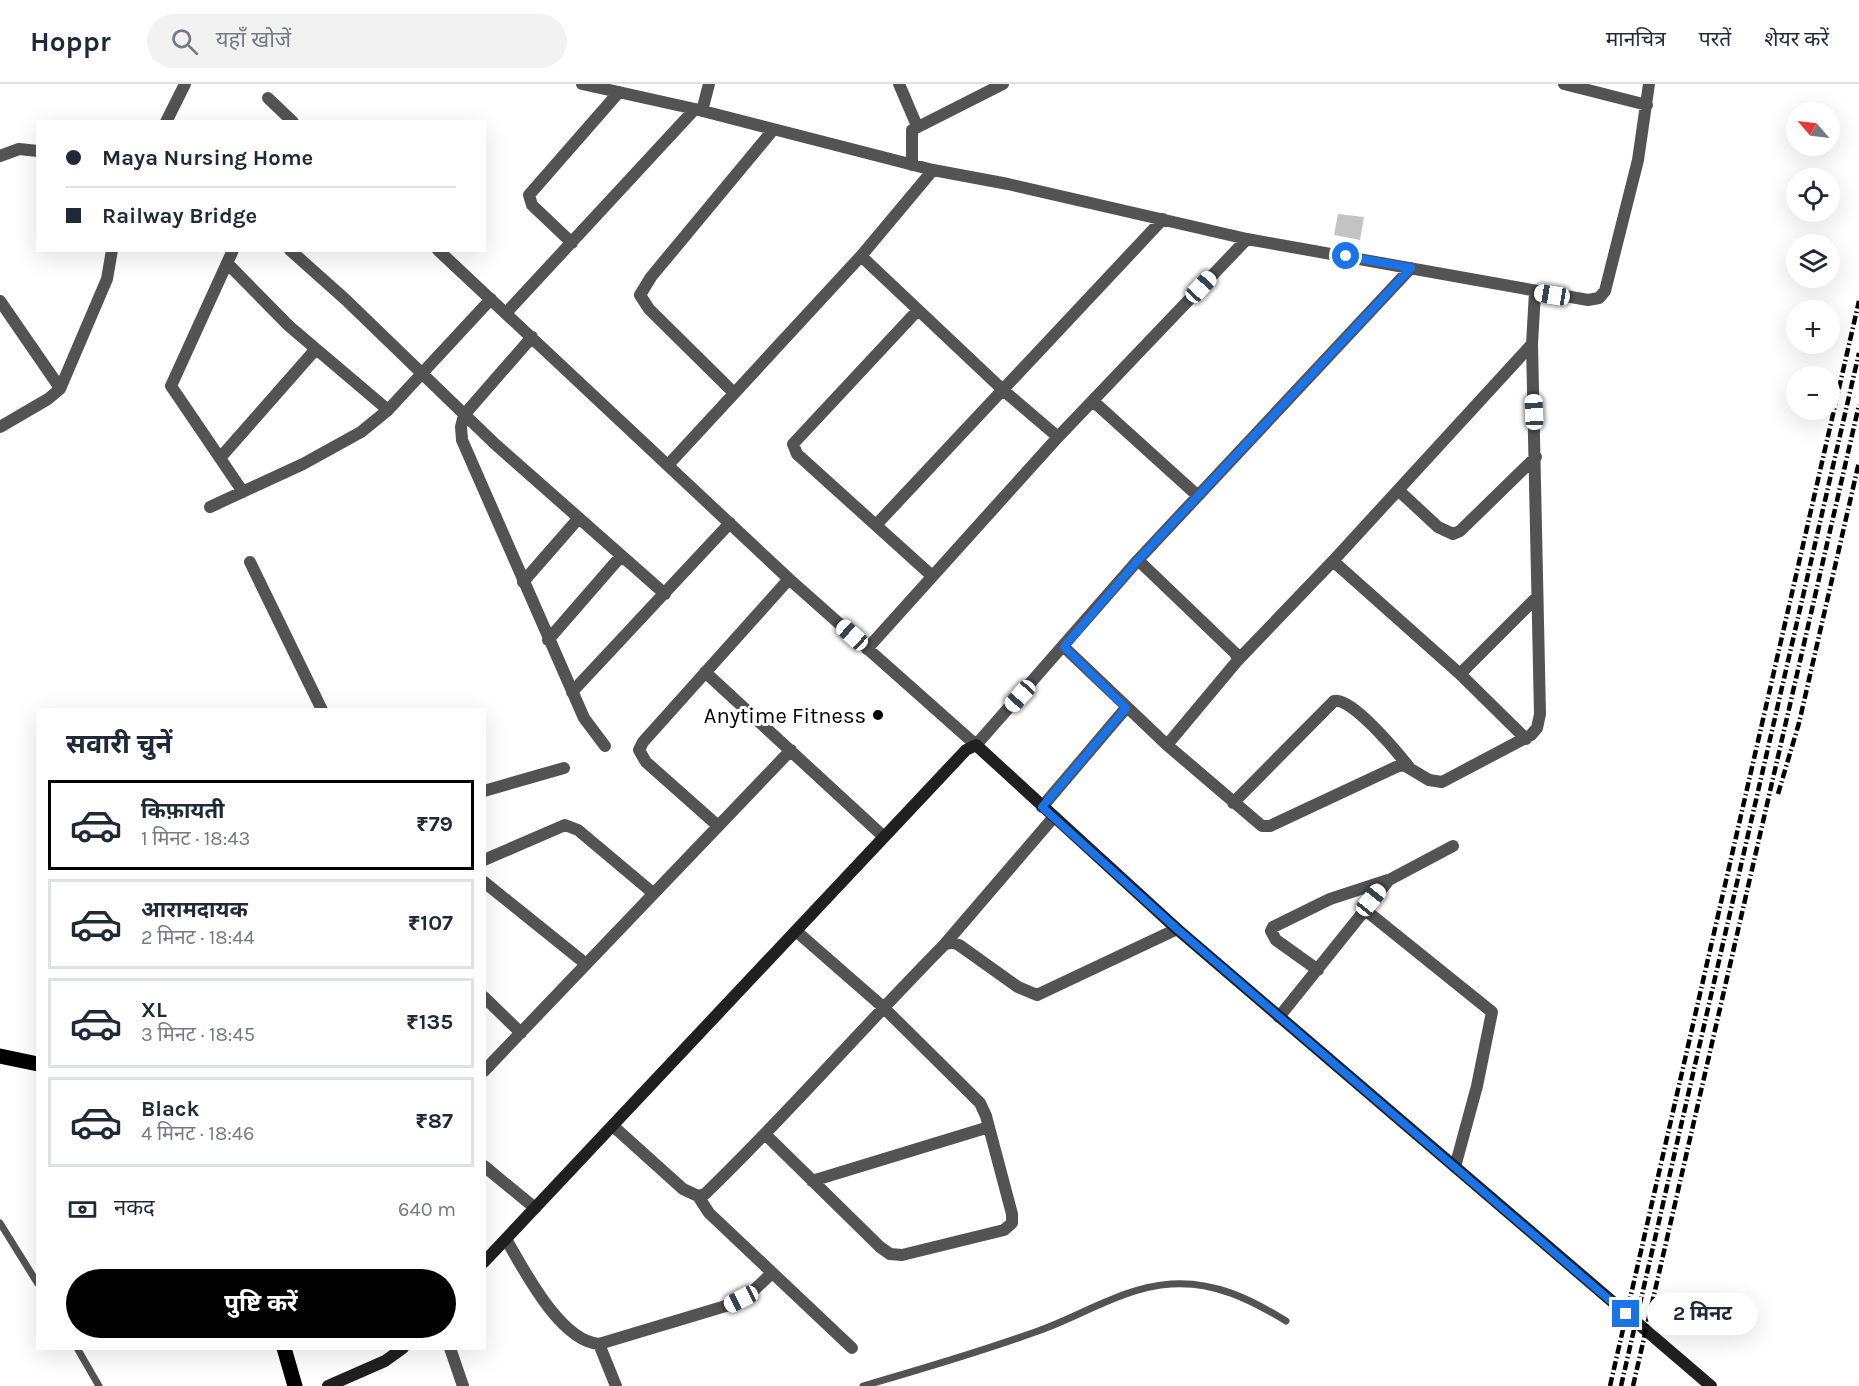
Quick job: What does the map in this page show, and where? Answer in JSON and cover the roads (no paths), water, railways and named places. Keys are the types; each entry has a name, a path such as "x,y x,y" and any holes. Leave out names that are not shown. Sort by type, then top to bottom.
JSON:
{"main road":[{"path":"0,1056 36,1064"},
{"path":"285,1350 295,1386"}],"street":[{"path":"167,120 185,84"},
{"path":"582,84 698,110 933,170 1247,238 1588,300 1599,298 1605,291 1638,160 1649,84"},
{"path":"506,313 698,110 709,84"},
{"path":"899,84 917,126"},
{"path":"912,165 911,132 917,126 1003,84"},
{"path":"1564,84 1647,105"},
{"path":"572,243 531,204 529,195 619,92"},
{"path":"268,98 292,120"},
{"path":"734,393 649,309 640,295 651,277 773,130"},
{"path":"0,156 19,149 36,152"},
{"path":"668,465 861,256 933,170"},
{"path":"876,525 1163,219"},
{"path":"867,649 1058,437 1247,238"},
{"path":"232,252 171,386 243,492"},
{"path":"292,252 346,300 464,415 578,519 665,594"},
{"path":"440,252 789,579 976,745 1053,818 1177,929 1711,1386"},
{"path":"0,427 48,399 60,388 107,279 110,253"},
{"path":"861,256 1003,390 1058,437"},
{"path":"227,263 315,350 388,410"},
{"path":"486,1260 883,836 966,750 976,745 1138,560 1411,268"},
{"path":"1233,803 1338,700 1348,704 1387,741 1409,767 1429,780 1442,782 1526,738 1537,728 1540,714 1532,344 1534,292"},
{"path":"210,507 346,441 388,410 491,299"},
{"path":"0,301 60,388"},
{"path":"918,310 793,444 797,454 932,575"},
{"path":"532,337 464,415 461,427 462,440 572,692 593,733 605,746"},
{"path":"1167,745 1238,660 1333,561 1532,344"},
{"path":"219,458 315,350"},
{"path":"1093,401 1198,496"},
{"path":"1398,490 1438,527 1454,534 1460,531 1536,457"},
{"path":"523,582 578,519"},
{"path":"572,692 730,523"},
{"path":"548,640 621,556"},
{"path":"1138,560 1234,653 1238,660"},
{"path":"1333,561 1460,674 1526,738"},
{"path":"250,562 321,708"},
{"path":"717,825 646,762 639,750 705,672 789,579"},
{"path":"1460,674 1536,598"},
{"path":"1064,647 1126,708 1256,824 1270,825 1396,767 1409,767"},
{"path":"705,672 883,836"},
{"path":"1042,807 1126,708"},
{"path":"486,1069 791,750"},
{"path":"486,790 564,768"},
{"path":"698,1196 705,1194 766,1136 883,1007 944,945 1053,818"},
{"path":"486,859 565,825 578,830 653,893"},
{"path":"1318,970 1276,940 1271,931 1273,927 1330,899 1389,880 1453,846"},
{"path":"1279,1017 1389,880"},
{"path":"486,884 586,964"},
{"path":"1364,909 1492,1012 1477,1086 1455,1167"},
{"path":"944,945 951,942 959,945 1018,987 1037,994 1177,929"},
{"path":"766,1136 880,1247 890,1254 902,1255 1004,1230 1012,1223 1012,1214 989,1127 980,1103 883,1007 796,931"},
{"path":"486,999 521,1033"},
{"path":"613,1126 683,1189 698,1196 709,1213 852,1348"},
{"path":"812,1181 989,1127"},
{"path":"486,1168 535,1208"},
{"path":"506,1239 527,1274 565,1325 583,1341 599,1344 729,1305 753,1291 772,1273"},
{"path":"599,1344 616,1386"},
{"path":"328,1386 376,1366 400,1350"},
{"path":"451,1350 463,1386"}],"lane":[{"path":"0,1223 36,1281"},
{"path":"863,1386 1040,1331 1117,1298 1169,1284 1224,1290 1249,1299 1286,1321"},
{"path":"77,1350 99,1386"}],"railway":[{"path":"1610,1386 1859,301"},
{"path":"1621,1386 1859,353"},
{"path":"1633,1386 1859,405"},
{"path":"1778,794 1799,723 1859,462"}],"place":[{"name":"Anytime Fitness","path":"878,715"}]}
